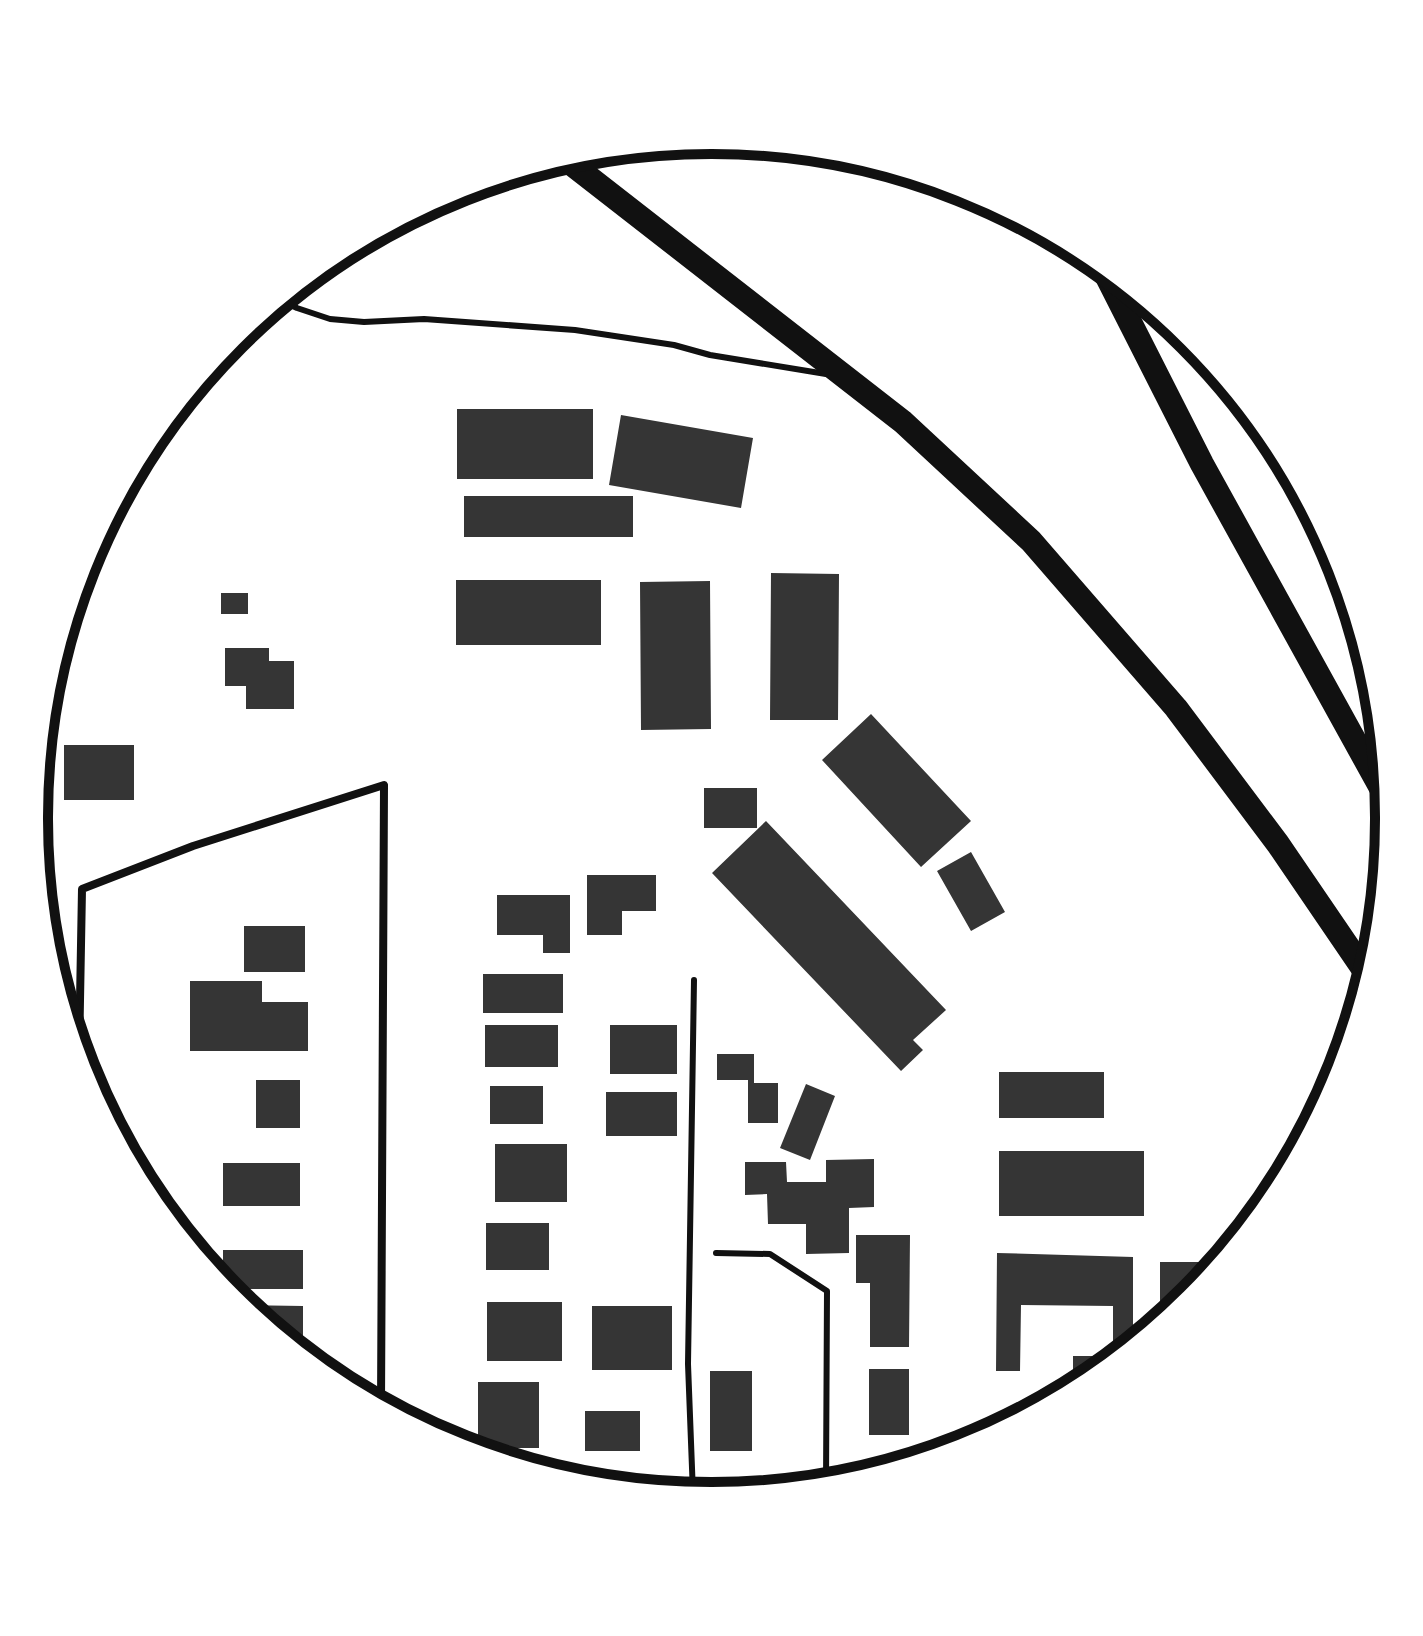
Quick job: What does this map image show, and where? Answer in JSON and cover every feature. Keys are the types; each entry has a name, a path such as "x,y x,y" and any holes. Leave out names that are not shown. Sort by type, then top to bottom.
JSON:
{"highway":[{"path":"577,168 903,422 1031,541 1176,708 1278,844 1358,962"},
{"path":"1115,292 1202,464 1374,775"}],"street":[{"path":"80,1020 82,889 193,846 384,785 381,1394"}],"lane":[{"path":"291,305 330,319 364,322 424,319 575,330 845,377"},
{"path":"693,1481 688,1364 694,980"},
{"path":"716,1253 770,1254 827,1291 826,1471"}],"building":[{"path":"457,409 593,409 593,479 457,479"},
{"path":"621,415 753,438 741,508 609,485"},
{"path":"464,496 633,496 633,537 464,537"},
{"path":"771,573 839,574 838,720 770,720"},
{"path":"456,580 601,580 601,645 456,645"},
{"path":"710,581 711,729 641,730 640,582"},
{"path":"221,593 248,593 248,614 221,614"},
{"path":"225,648 269,648 269,661 294,661 294,709 246,709 246,686 225,686"},
{"path":"871,714 971,821 921,867 822,760"},
{"path":"64,745 134,745 134,800 64,800"},
{"path":"704,788 757,788 757,828 704,828"},
{"path":"766,821 946,1010 913,1040 923,1050 901,1071 712,873"},
{"path":"971,852 1005,912 971,931 937,871"},
{"path":"587,875 656,875 656,911 622,911 622,935 587,935"},
{"path":"497,895 570,895 570,953 543,953 543,935 497,935"},
{"path":"244,926 305,926 305,972 244,972"},
{"path":"483,974 563,974 563,1013 483,1013"},
{"path":"190,981 262,981 262,1002 308,1002 308,1051 190,1051"},
{"path":"485,1025 558,1025 558,1067 485,1067"},
{"path":"610,1025 677,1025 677,1074 610,1074"},
{"path":"717,1054 754,1054 754,1083 778,1083 778,1123 748,1123 748,1080 717,1080"},
{"path":"999,1072 1104,1072 1104,1118 999,1118"},
{"path":"256,1080 300,1080 300,1128 256,1128"},
{"path":"806,1084 835,1096 810,1160 780,1148"},
{"path":"490,1086 543,1086 543,1124 490,1124"},
{"path":"606,1092 677,1092 677,1136 606,1136"},
{"path":"495,1144 567,1144 567,1202 495,1202"},
{"path":"999,1151 1144,1151 1144,1216 999,1216"},
{"path":"874,1159 874,1207 849,1208 849,1253 806,1254 806,1224 768,1224 767,1194 745,1195 745,1162 786,1162 787,1182 826,1182 826,1160"},
{"path":"223,1163 300,1163 300,1206 223,1206"},
{"path":"486,1223 549,1223 549,1270 486,1270"},
{"path":"856,1235 910,1235 909,1347 870,1347 870,1283 856,1283"},
{"path":"223,1250 303,1250 303,1289 244,1289 223,1266"},
{"path":"997,1253 1133,1257 1133,1330 1119,1341 1113,1341 1113,1306 1021,1305 1020,1371 996,1371"},
{"path":"1160,1262 1204,1262 1181,1287 1160,1307"},
{"path":"487,1302 562,1302 562,1361 487,1361"},
{"path":"262,1305 303,1306 303,1340"},
{"path":"592,1306 672,1306 672,1370 592,1370"},
{"path":"1073,1356 1099,1356 1080,1370 1073,1374"},
{"path":"869,1369 909,1369 909,1435 869,1435"},
{"path":"710,1371 752,1371 752,1451 710,1451"},
{"path":"478,1382 539,1382 539,1448 504,1448 478,1438"},
{"path":"585,1411 640,1411 640,1451 585,1451"}]}
